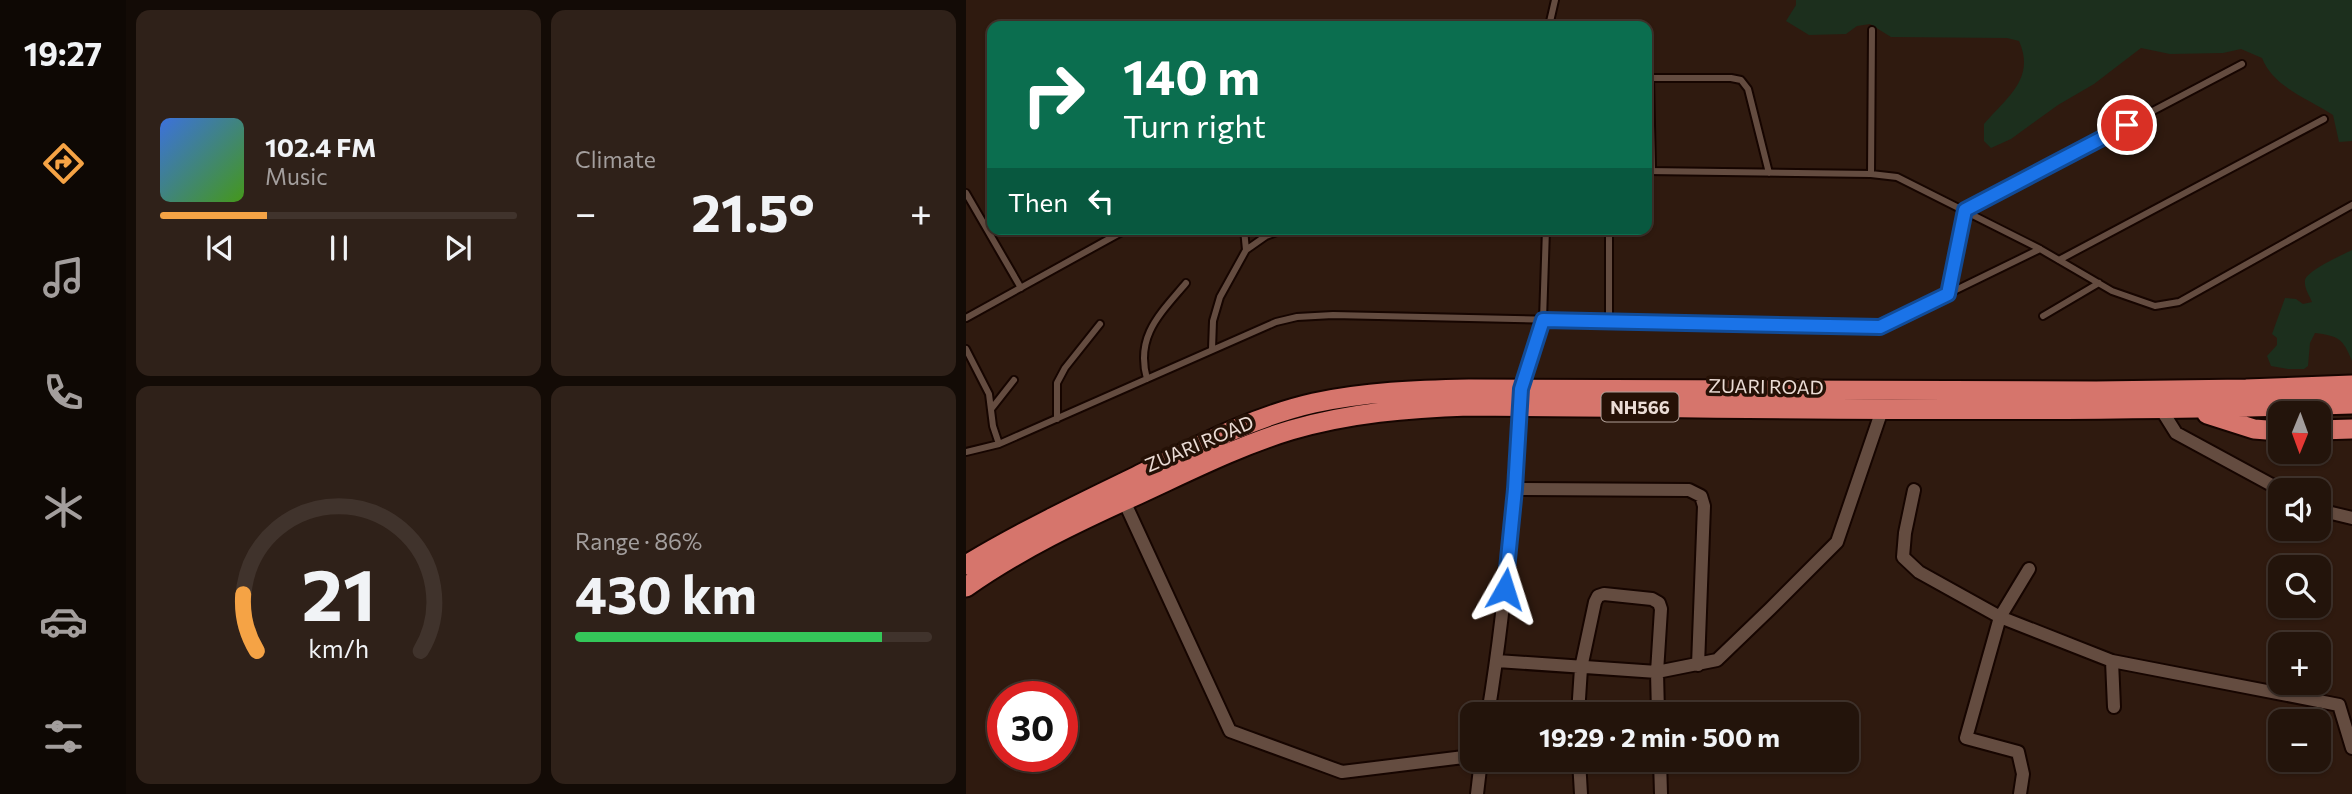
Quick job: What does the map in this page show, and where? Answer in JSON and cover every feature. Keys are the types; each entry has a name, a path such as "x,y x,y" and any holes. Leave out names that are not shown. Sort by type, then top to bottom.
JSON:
{"highway":[{"path":"2268,430 2254,429 2192,400 2213,380 2352,374"},
{"name":"ZUARI ROAD","path":"966,565 1012,537 1208,441 1264,418 1314,403 1404,390 1520,398 1882,410 2161,409 2192,400 2352,385"},
{"name":"ZUARI ROAD","path":"966,586 1028,547 1239,449 1304,427 1356,415 1408,408 1520,398 2192,400 2352,404"},
{"path":"2331,430 2352,429"}],"street":[{"path":"1490,702 1497,661 1515,489 1520,398"},
{"path":"2161,409 2176,433 2268,483"},
{"path":"1497,661 1657,672 1717,660 1837,542 1882,410"},
{"path":"1515,489 1689,490 1701,496 1704,506 1698,665"},
{"path":"1914,490 1903,557 1919,572 2000,617 2112,661 2339,705 2352,748"},
{"path":"1124,501 1230,731 1342,772 1460,758"},
{"path":"2331,513 2352,518"},
{"path":"2020,794 2023,774 2018,752 1966,738 2000,617 2029,569"},
{"path":"1579,702 1581,668 1595,602 1598,596 1604,594 1652,599 1659,603 1658,702"},
{"path":"2112,661 2114,707"},
{"path":"1476,794 1479,772"},
{"path":"1580,772 1581,794"},
{"path":"1660,772 1661,794"}],"lane":[{"path":"1550,21 1555,0"},
{"path":"1871,174 1872,30"},
{"path":"1965,210 2242,64"},
{"path":"1652,78 1741,80 1748,89 1769,173"},
{"path":"2059,260 2324,118"},
{"path":"1652,171 1871,174 1898,177 2040,249 2112,291 2155,306 2179,302 2352,205"},
{"path":"966,192 987,229"},
{"path":"1948,294 1965,210"},
{"path":"991,235 1021,288"},
{"path":"966,318 1116,235"},
{"path":"1245,235 1246,250"},
{"path":"1212,349 1213,321 1220,297 1246,250 1269,235"},
{"path":"1520,398 1543,320 1546,235"},
{"path":"1609,235 1609,321"},
{"path":"966,452 999,444 1212,349 1276,322 1297,317 1333,315 1880,327 2040,249"},
{"path":"2043,316 2099,283"},
{"path":"1147,379 1143,349 1152,323 1186,284"},
{"path":"1057,419 1057,383 1065,368 1100,324"},
{"path":"966,348 989,394 993,426 999,444"},
{"path":"992,408 1014,380"}],"green space":[{"path":"1796,0 2352,0 2352,141 2339,142 2333,115 2283,85 2267,68 2262,58 2241,49 2223,53 2170,54 2141,48 2094,84 2058,105 2011,139 1991,148 1984,141 1984,124 2009,96 2021,77 2024,66 2019,41 2007,38 1891,37 1870,24 1857,26 1846,34 1809,35 1786,21 1796,5"},
{"path":"2352,250 2352,361 2346,347 2339,340 2315,333 2310,343 2308,366 2304,369 2271,366 2267,356 2277,345 2277,338 2272,334 2285,298 2296,299 2303,304 2312,302 2305,286 2307,276"}],"route":[{"path":"1505,589 1521,389 1543,320 1880,327 1948,294 1965,210 2127,125"}]}
